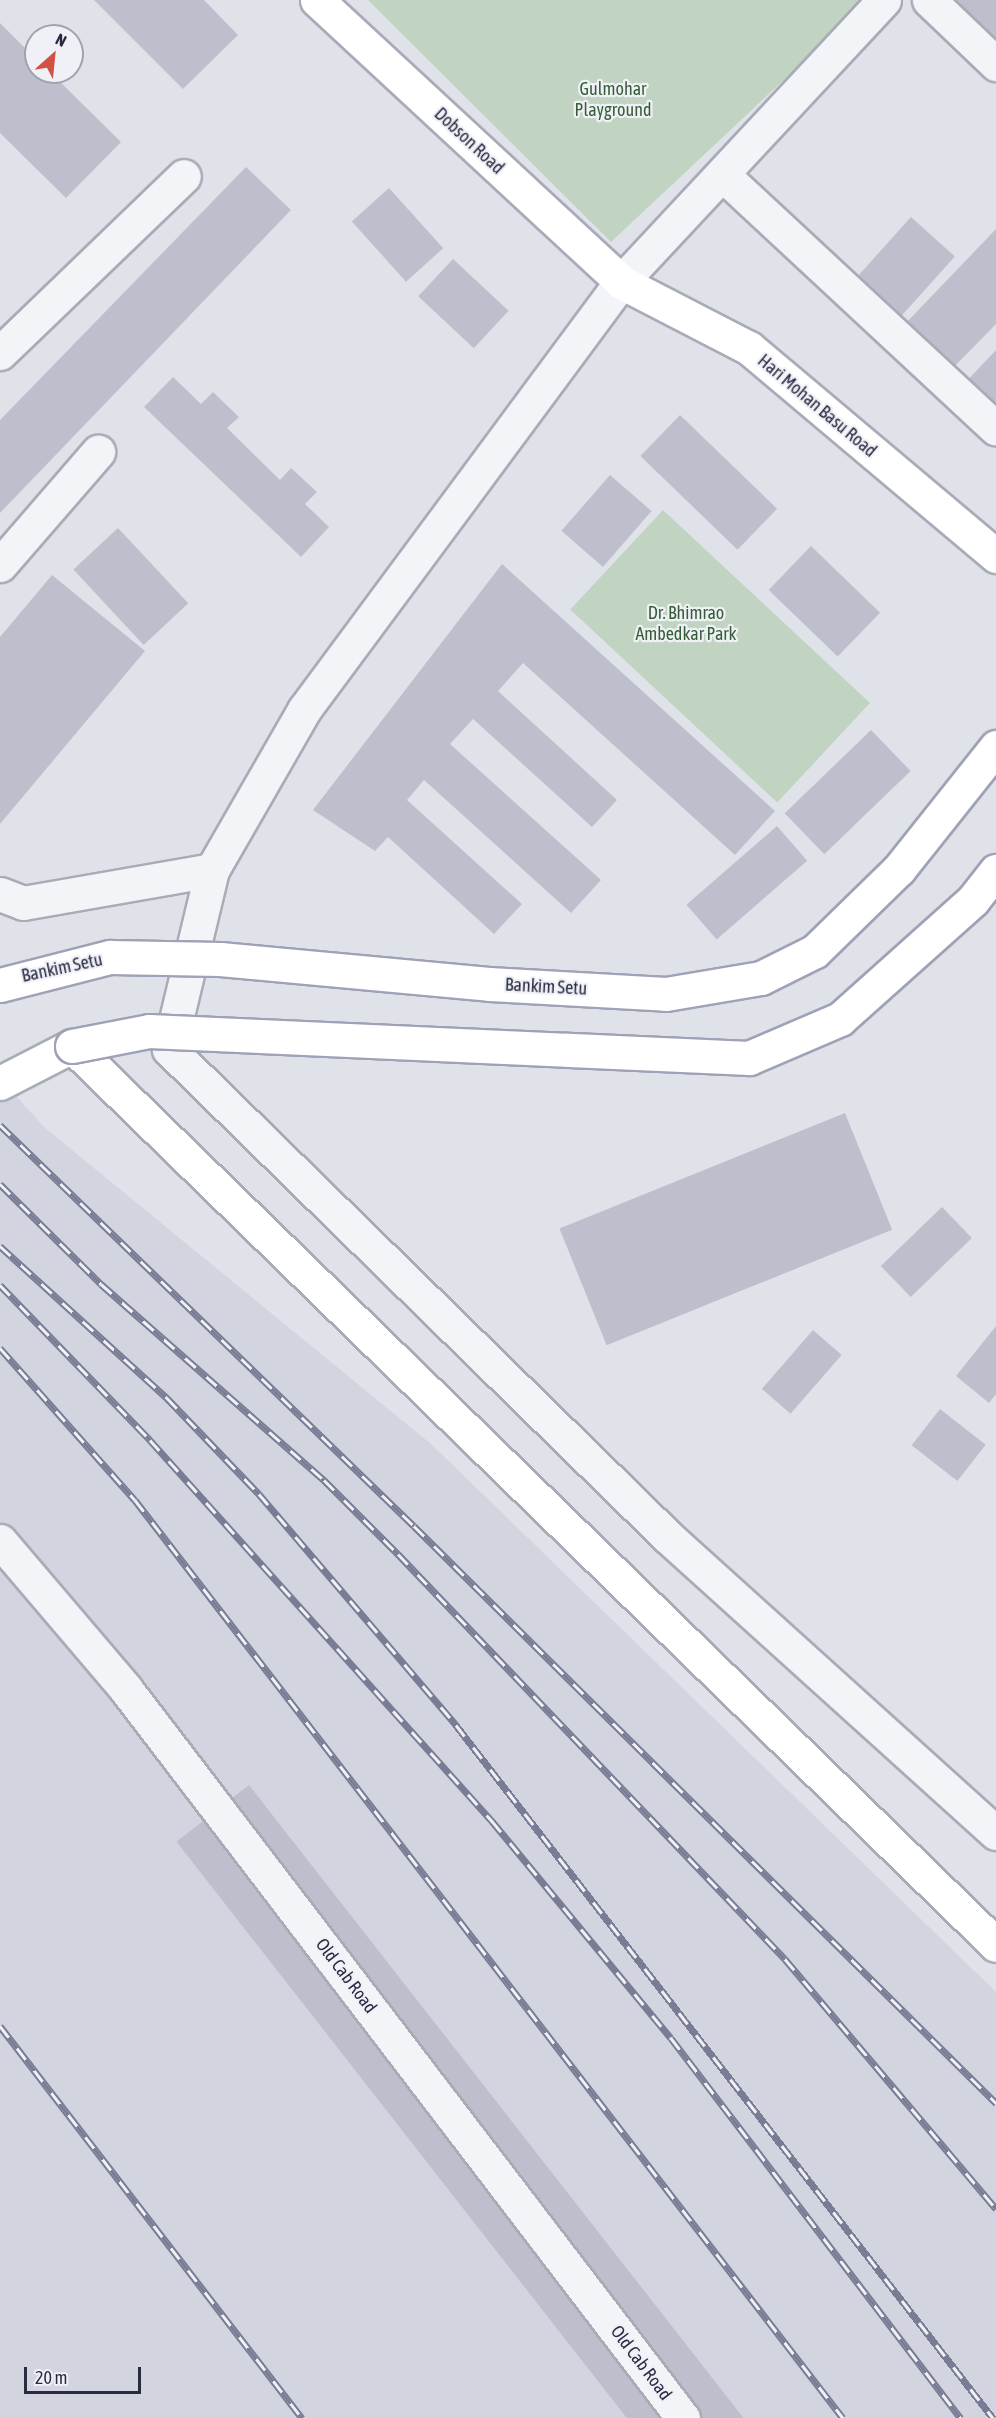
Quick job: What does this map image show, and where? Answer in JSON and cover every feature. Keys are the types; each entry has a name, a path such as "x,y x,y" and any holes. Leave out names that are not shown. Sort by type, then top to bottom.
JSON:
{"main road":[{"name":"Dobson Road","path":"317,0 621,282"},
{"name":"Hari Mohan Basu Road","path":"621,282 749,348 996,556"},
{"name":"Bankim Setu","path":"0,985 110,957 220,959 489,984 666,994 762,978 814,951 899,869 996,747"},
{"path":"0,1083 72,1046 149,1030 749,1058 840,1019 973,900 996,871"},
{"path":"72,1046 996,1945"}],"street":[{"path":"884,0 621,282 304,710 212,870 169,1049 667,1536 996,1833"},
{"path":"929,0 996,64"},
{"path":"722,174 996,429"},
{"path":"0,353 184,177"},
{"path":"0,565 98,452"},
{"path":"0,894 22,903 212,870"},
{"name":"Old Cab Road","path":"0,1541 125,1688 683,2418"}],"shaded area":[{"path":"0,1078 44,1127 431,1444 996,1992 996,2418 0,2418"}],"green space":[{"name":"Gulmohar Playground","path":"368,0 869,0 611,242"},
{"name":"Dr. Bhimrao Ambedkar Park","path":"663,510 870,703 777,802 570,609"}],"building":[{"path":"94,0 204,0 238,35 183,89"},
{"path":"946,0 996,0 996,51"},
{"path":"0,23 24,47 24,84 62,84 121,142 66,198 0,133"},
{"path":"246,167 291,210 0,513 0,420"},
{"path":"389,188 443,248 406,282 352,221"},
{"path":"911,217 955,256 897,320 853,281"},
{"path":"996,229 996,324 951,370 904,325"},
{"path":"453,259 509,311 474,348 418,296"},
{"path":"996,350 996,420 961,387"},
{"path":"173,377 201,404 213,392 239,417 227,428 280,480 291,468 317,492 305,504 329,527 301,557 144,407"},
{"path":"680,415 777,509 738,550 640,456"},
{"path":"610,475 652,511 603,567 561,531"},
{"path":"118,528 188,603 144,645 73,570"},
{"path":"811,546 880,613 838,657 769,590"},
{"path":"502,564 775,811 735,855 523,663 498,691 617,800 592,827 473,719 450,744 601,880 571,913 424,780 407,800 522,904 494,934 388,837 375,851 313,810"},
{"path":"52,575 145,651 0,824 0,637"},
{"path":"871,730 911,771 824,854 785,813"},
{"path":"777,826 807,861 717,939 686,905"},
{"path":"845,1113 892,1230 607,1345 559,1228"},
{"path":"942,1207 972,1238 911,1297 881,1266"},
{"path":"996,1326 996,1394 989,1403 956,1376"},
{"path":"813,1330 842,1355 791,1414 762,1389"},
{"path":"940,1409 986,1445 957,1481 912,1445"},
{"path":"249,1785 744,2418 627,2418 177,1842"}],"railway":[{"path":"0,1125 414,1526 996,2103"},
{"path":"0,1184 101,1284 324,1480 398,1554 785,1959 996,2209"},
{"path":"0,1246 167,1398 259,1494 456,1725 993,2418"},
{"path":"0,1285 150,1440 492,1821 671,2038 961,2418"},
{"path":"0,1348 135,1500 843,2418"},
{"path":"0,2026 302,2418"}]}
